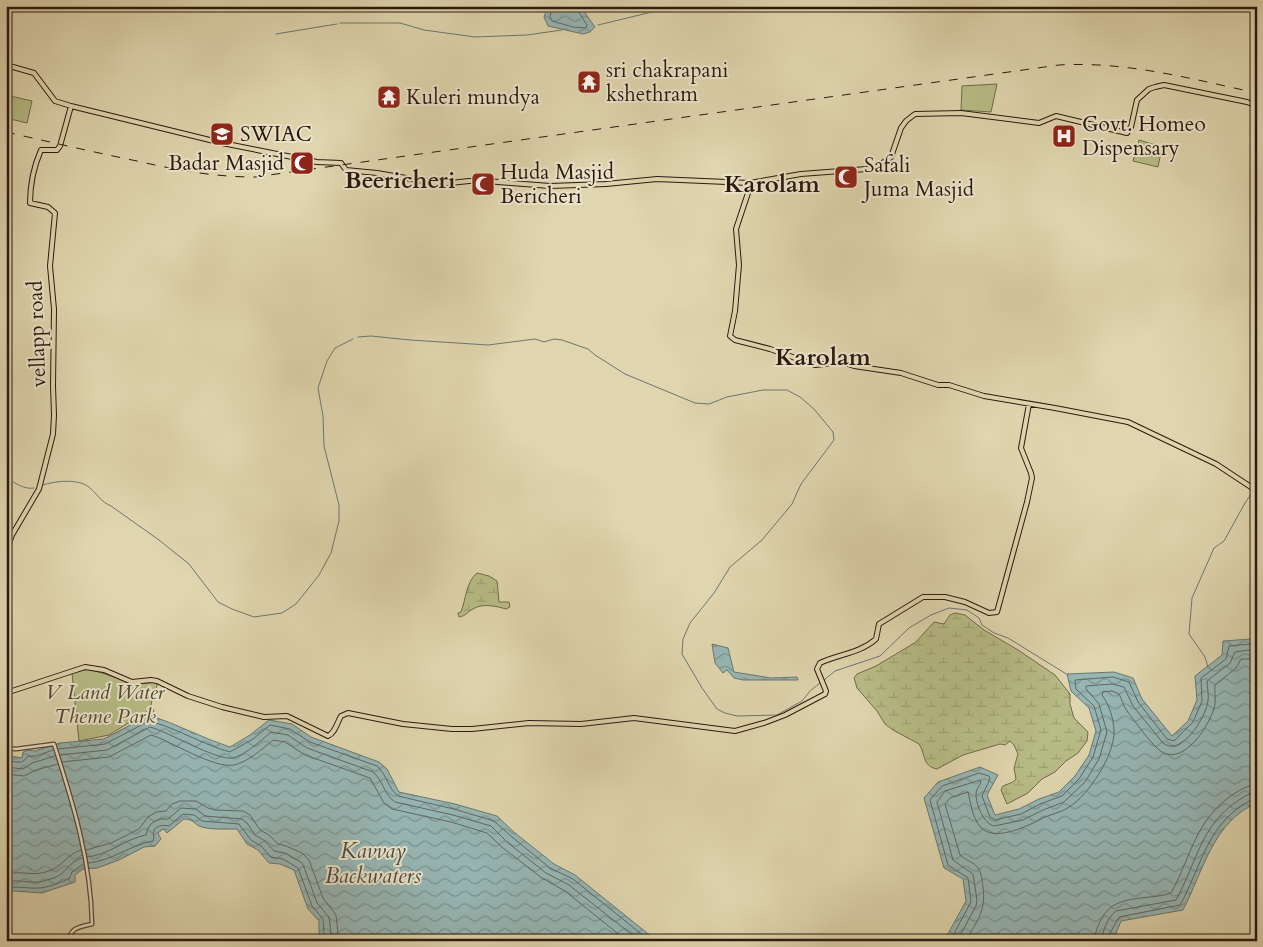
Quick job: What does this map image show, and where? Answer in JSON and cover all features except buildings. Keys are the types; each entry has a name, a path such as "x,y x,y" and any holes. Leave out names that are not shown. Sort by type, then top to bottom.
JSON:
{"main road":[{"path":"6,65 34,74 55,101 71,106 222,143 317,162 341,163 346,170 441,184 469,180 550,186 606,184 657,179 750,182 815,172 867,169 877,167 891,157 901,128 915,114 961,113 1039,122 1056,116 1127,133 1131,127 1137,100 1149,89 1164,85 1247,102 1257,106"},
{"name":"vellapp road","path":"6,590 8,579 7,549 12,535 32,501 42,479 51,444 54,415 54,309 50,266 55,213 48,206 30,203 30,193 36,160 41,150 57,150 60,146 71,106"},
{"path":"750,182 736,229 740,265 731,336 735,340 770,349 815,365 842,362 854,366 902,373 938,385 949,385 984,396 1128,422 1168,443 1216,464 1257,490"},
{"path":"6,692 85,667 104,670 132,682 157,681 188,696 222,707 264,717 287,716 328,736 332,735 342,715 348,713 432,728 472,730 510,725 581,724 634,718 734,731 764,724 785,716 825,694 823,681 817,669 820,663 853,652 869,644 876,639 879,624 923,597 945,597 966,602 989,613 997,612 1032,478 1032,473 1021,448 1029,404"}],"street":[{"path":"6,748 16,750 54,744 75,810 89,876 92,904 92,924 73,929 70,934 70,941"}],"green space":[{"path":"997,84 991,112 961,110 962,86"},
{"path":"6,95 32,101 27,123 6,118"},
{"path":"1139,140 1162,147 1158,167 1133,161"},
{"path":"477,573 489,576 497,581 499,602 509,602 510,607 506,609 494,606 481,606 459,617 458,613 461,612 468,586"},
{"path":"955,613 965,615 984,630 1055,675 1070,694 1070,704 1074,718 1088,732 1087,741 1078,753 1055,772 1042,779 1028,793 1007,804 1001,790 1003,786 1016,779 1014,768 1018,754 1010,741 1005,745 1000,744 963,755 937,769 932,768 927,763 919,744 885,724 877,711 857,688 854,678 857,674 876,666 916,642 934,622 944,624 950,615"},
{"name":"V Land Water Theme Park","path":"89,669 136,684 158,682 151,704 155,715 148,711 109,735 79,741 72,673"}],"water":[{"path":"548,6 580,6 595,27 590,32 583,34 548,26 544,17"},
{"path":"1251,639 1257,641 1257,803 1242,811 1220,835 1211,849 1183,910 1121,921 1113,941 944,941 966,901 963,879 944,868 924,798 938,782 980,767 998,775 987,795 995,815 1019,809 1059,792 1075,776 1089,755 1096,731 1089,708 1071,691 1067,674 1114,672 1133,678 1142,699 1172,736 1188,721 1197,700 1195,676 1222,655 1223,641"},
{"path":"712,644 728,648 734,672 771,678 797,677 798,680 743,680 734,678 727,670 723,673 715,663"},
{"name":"Kavvay Backwaters","path":"149,715 230,747 250,735 269,720 292,724 311,737 379,762 387,769 399,792 455,804 497,816 554,864 575,875 657,941 317,941 319,921 308,909 294,870 280,864 269,863 258,850 247,844 237,829 207,828 184,819 167,833 163,829 158,833 161,839 155,846 144,847 119,860 97,868 83,869 75,875 75,882 42,893 15,891 6,894 6,755 22,758 23,752 28,750 35,751 60,743 104,739"}],"waterway":[{"path":"598,25 677,6"},
{"path":"340,23 400,23 424,30 475,37 527,35 562,30"},
{"path":"276,34 337,24"},
{"path":"358,337 371,336 488,345 535,339 544,342 554,339 562,340 588,349 625,374 695,403 709,404 727,397 763,390 787,390 800,397 814,409 833,432 834,440 801,484 792,504 762,540 730,567 714,593 690,623 683,639 682,654 717,709 737,716 777,715 802,701 820,683"},
{"path":"43,485 67,481 80,483 90,488 104,502 159,540 189,564 218,602 254,617 282,613 296,604 319,575 331,553 339,521 339,505 324,446 323,416 318,388 327,361 335,348 353,339"},
{"path":"6,477 23,487 34,488"},
{"path":"1208,667 1205,657 1189,634 1192,598 1214,548 1224,541 1252,493"},
{"path":"824,680 835,671 880,656 909,628 931,615 949,608 967,610 979,618 982,625 994,633 1008,638 1068,675"}],"railway":[{"path":"6,132 181,170 225,176 255,177 1059,65 1084,64 1134,68 1257,93"}],"place":[{"name":"sri chakrapani kshethram","path":"589,82"},
{"name":"Kuleri mundya","path":"389,97"},
{"name":"SWIAC","path":"222,134"},
{"name":"Govt. Homeo Dispensary","path":"1064,136"},
{"name":"Badar Masjid","path":"302,163"},
{"name":"Safali Juma Masjid","path":"846,177"},
{"name":"Huda Masjid Bericheri","path":"483,184"}],"district":[{"name":"Beericheri","path":"400,180"},
{"name":"Karolam","path":"772,184"},
{"name":"Karolam","path":"823,357"}]}
